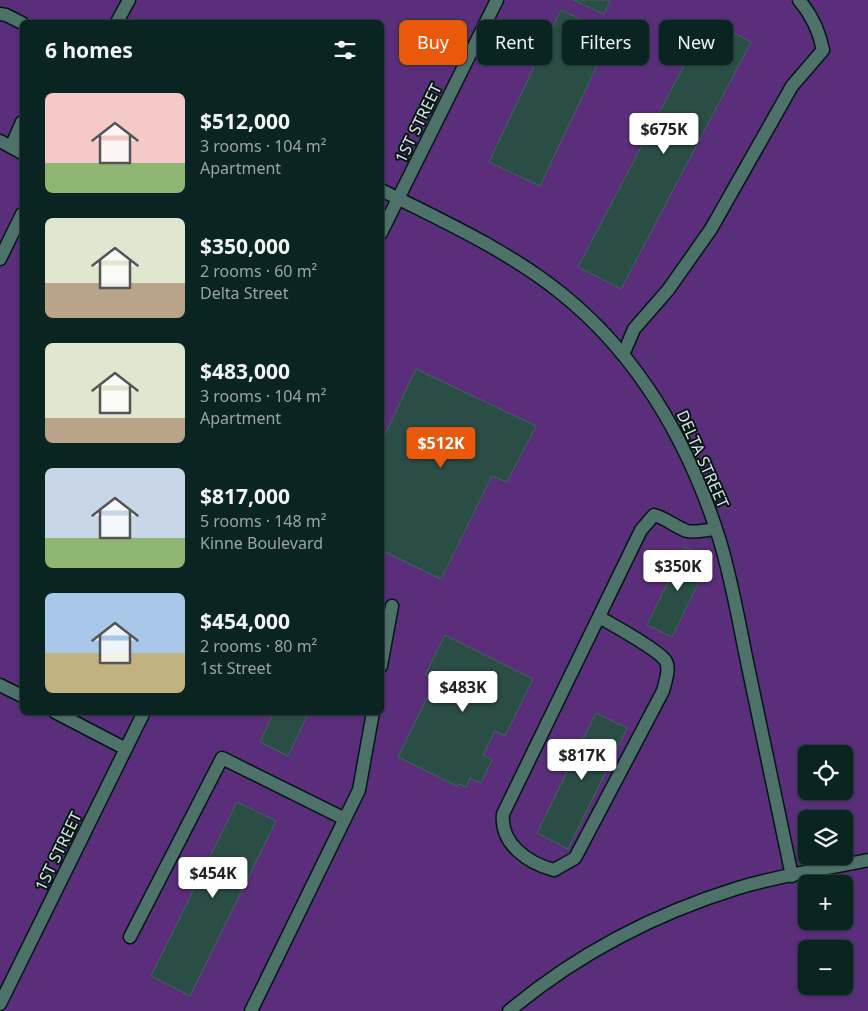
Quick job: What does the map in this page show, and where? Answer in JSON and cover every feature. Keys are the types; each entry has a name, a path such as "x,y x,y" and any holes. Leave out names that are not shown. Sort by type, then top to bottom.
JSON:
{"street":[{"path":"118,20 128,0"},
{"name":"1ST STREET","path":"384,227 497,0"},
{"path":"623,355 634,329 668,290 711,229 792,86 823,50 820,36 810,14 799,0"},
{"path":"0,14 6,14 20,22"},
{"path":"20,125 5,144 20,152"},
{"name":"DELTA STREET","path":"384,192 521,265 562,294 595,324 623,355 649,387 668,418 705,498 729,575 792,876"},
{"path":"0,259 20,218"},
{"path":"599,617 653,651 665,661 668,670 663,690 575,858 554,870 538,866 517,851 506,835 503,814 641,530 654,515 665,518 680,528 690,531 716,529"},
{"path":"384,650 392,606"},
{"path":"0,685 20,695"},
{"path":"61,715 126,749"},
{"name":"1ST STREET","path":"0,1004 143,715"},
{"path":"251,1011 359,790 372,715"},
{"path":"130,937 222,758 345,819"},
{"path":"509,1011 564,970 603,945 646,923 690,904 740,887 868,860"}],"shaded area":[{"path":"0,0 868,0 868,1011 0,1011"}],"building":[{"path":"573,0 610,0 604,14"},
{"path":"561,10 582,20 562,20 562,65 597,65 540,186 489,162 535,65 552,65 552,29"},
{"path":"733,33 751,42 621,289 578,267 684,65 733,65"},
{"path":"416,369 536,426 507,482 492,476 441,579 384,551 384,437"},
{"path":"685,547 710,559 672,637 647,625"},
{"path":"445,635 533,679 505,736 495,731 483,755 492,760 481,783 470,778 466,787 459,784 457,786 398,757 436,680 425,675"},
{"path":"596,713 627,728 568,849 537,833"},
{"path":"273,715 308,715 288,756 260,742"},
{"path":"237,802 276,821 190,996 151,976"}]}
